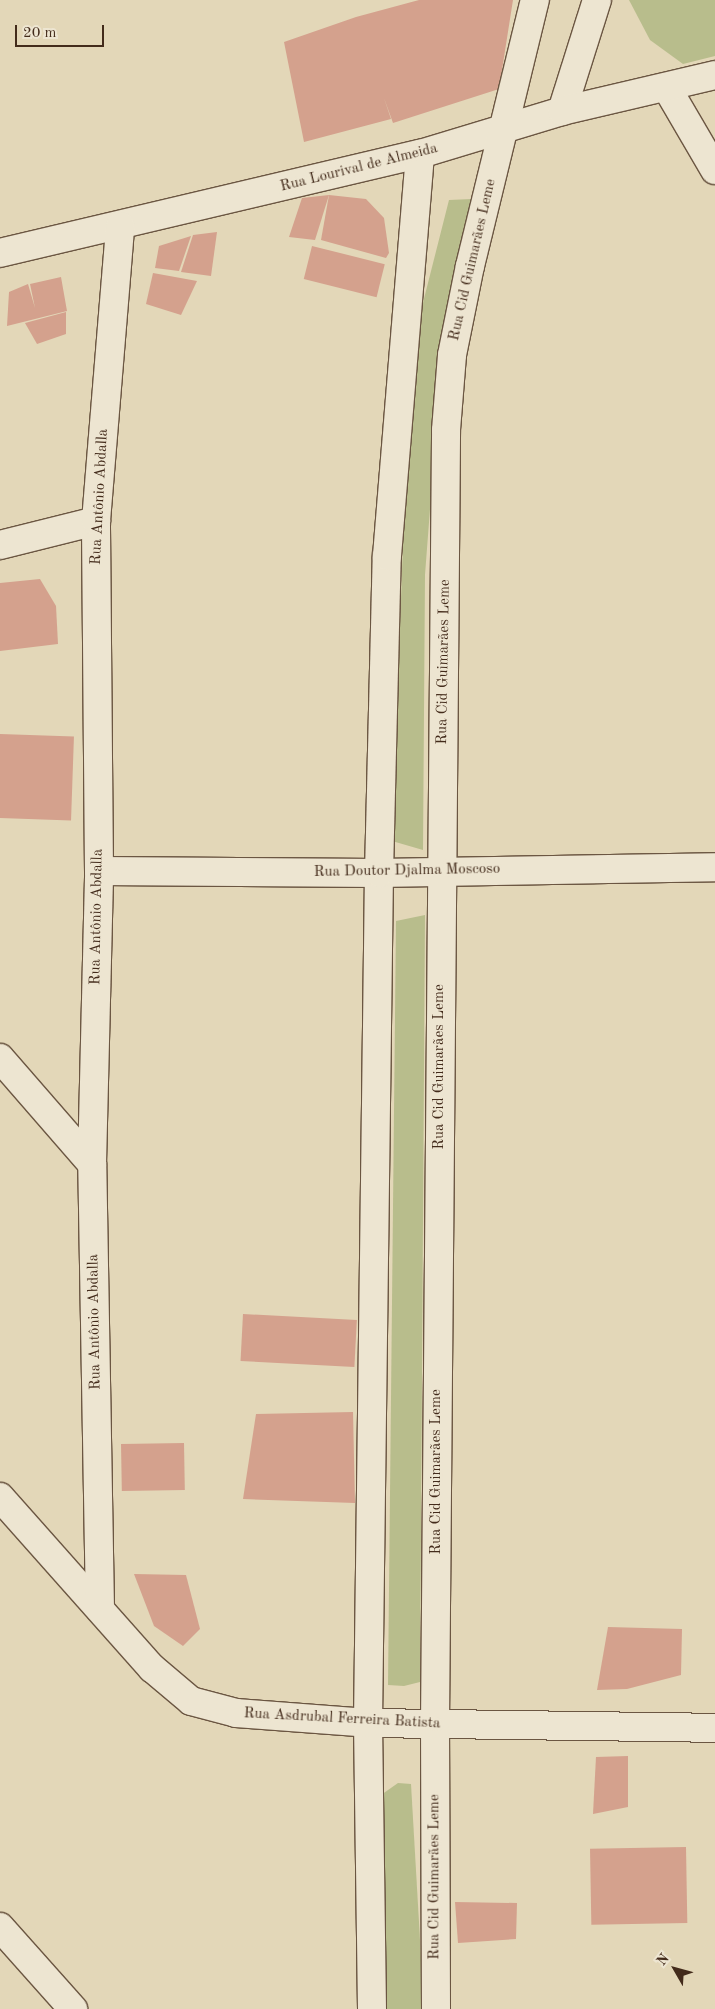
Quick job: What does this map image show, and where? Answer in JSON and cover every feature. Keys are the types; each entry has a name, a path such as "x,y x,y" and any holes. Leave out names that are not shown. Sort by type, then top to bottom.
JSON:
{"street":[{"name":"Rua Cid Guimarães Leme","path":"436,2009 434,1724 447,411 452,354 502,132 535,0"},
{"path":"562,111 598,0"},
{"name":"Rua Lourival de Almeida","path":"0,253 420,154 502,132 562,111 667,88 715,75"},
{"path":"667,88 715,170"},
{"path":"372,2009 368,1723 379,873 387,556 420,154"},
{"name":"Rua Antônio Abdalla","path":"100,1609 92,1164 99,871 96,521 120,226"},
{"path":"0,545 96,521"},
{"name":"Rua Doutor Djalma Moscoso","path":"99,871 379,873 442,870 715,867"},
{"path":"0,1058 92,1164"},
{"name":"Rua Asdrubal Ferreira Batista","path":"1,1499 152,1668 191,1701 236,1713 368,1723 715,1728"},
{"path":"0,1927 73,2009"}],"green space":[{"path":"629,0 715,0 715,56 683,64 650,40"},
{"path":"472,199 442,351 425,575 423,850 392,841 410,354 449,200"},
{"path":"425,915 420,1682 404,1686 388,1685 396,921"},
{"path":"398,1783 411,1784 424,2009 387,2009 380,1880 381,1795"}],"building":[{"path":"419,0 513,0 499,89 393,123 384,98 391,119 304,142 284,42 356,17"},
{"path":"329,195 315,240 289,237 302,198"},
{"path":"329,195 366,199 384,218 389,253 386,258 321,240"},
{"path":"217,232 211,276 181,272 193,235"},
{"path":"191,236 179,271 155,268 159,246"},
{"path":"312,246 385,264 377,297 304,279"},
{"path":"153,273 197,281 181,315 146,304"},
{"path":"61,277 67,311 7,326 9,292 28,284 35,308 30,284"},
{"path":"66,312 66,334 37,344 25,323"},
{"path":"40,579 56,606 58,644 0,651 0,583"},
{"path":"0,734 74,737 71,821 0,818"},
{"path":"243,1314 357,1320 354,1367 241,1361"},
{"path":"353,1412 355,1503 243,1499 256,1414"},
{"path":"184,1443 185,1490 122,1491 121,1444"},
{"path":"134,1574 186,1575 200,1629 183,1646 154,1626"},
{"path":"608,1627 682,1629 681,1675 627,1689 597,1690"},
{"path":"628,1756 628,1807 593,1814 596,1757"},
{"path":"686,1847 687,1923 591,1925 590,1849"},
{"path":"455,1902 517,1903 516,1939 458,1943"}]}
